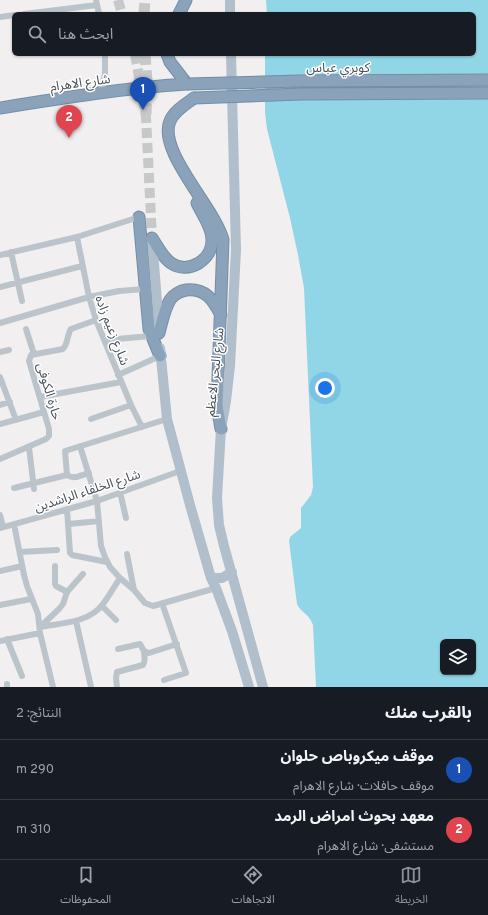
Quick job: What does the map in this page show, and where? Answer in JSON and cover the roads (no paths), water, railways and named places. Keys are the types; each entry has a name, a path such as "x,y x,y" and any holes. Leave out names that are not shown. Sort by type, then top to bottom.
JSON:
{"highway":[{"path":"181,12 186,0"},
{"path":"168,56 170,62 187,84"},
{"name":"كوبري عباس","path":"187,84 299,81 488,80"},
{"name":"شارع الاهرام","path":"0,108 102,92 187,84"},
{"name":"كوبري عباس","path":"184,173 169,141 168,128 170,120 175,113 194,98 301,94 488,93"},
{"path":"184,173 215,220 220,229 223,240 217,406 221,429"},
{"path":"152,238 164,257 172,264 181,267 190,267 199,263 207,257 211,249 212,239 210,230 192,194 184,173"},
{"path":"139,217 149,329 155,334"},
{"path":"160,356 155,334 171,298 181,291 194,289 205,293 214,302 221,316"}],"main road":[{"path":"230,0 230,12"},
{"name":"شارع البحر الاعظم","path":"231,56 236,250 230,366 221,429 216,498 220,525 263,687"},
{"path":"152,238 155,334"},
{"path":"160,356 167,419 180,471 210,578 216,588 240,654 249,687"},
{"path":"210,578 222,578 232,572"}],"street":[{"path":"36,12 96,2 98,12"},
{"path":"0,17 12,15"},
{"path":"102,92 106,56"},
{"path":"0,255 77,237 139,217"},
{"name":"شارع زعيم زاده","path":"77,237 82,266 96,320 118,375 142,427"},
{"path":"11,252 22,301"},
{"path":"0,287 82,266"},
{"path":"0,322 89,296 119,291 145,289"},
{"name":"حارة الكوفى","path":"0,459 29,447 49,436 49,429 29,361 31,354 63,349 71,329 96,320"},
{"path":"26,329 34,354"},
{"path":"105,340 155,334"},
{"path":"0,352 9,350"},
{"path":"118,375 160,356"},
{"path":"0,377 16,420"},
{"path":"40,397 122,382"},
{"path":"0,405 18,403"},
{"path":"91,419 131,405"},
{"path":"0,424 44,412"},
{"path":"67,475 65,451 167,419"},
{"path":"80,446 97,501 101,546 107,562 120,578 134,590 145,603 153,606 216,588"},
{"path":"29,447 34,486"},
{"name":"شارع الخلفاء الراشدين","path":"2,527 97,501 180,471"},
{"path":"67,475 70,478 74,478 88,473"},
{"path":"14,488 34,486 67,475"},
{"path":"120,492 126,518"},
{"path":"67,509 70,553 72,555 107,562"},
{"path":"0,515 2,527"},
{"path":"69,524 99,521"},
{"path":"14,524 27,586 38,614 40,630 53,687"},
{"path":"20,552 58,550"},
{"path":"127,554 134,590"},
{"path":"0,571 22,566"},
{"path":"55,566 55,584 66,592"},
{"path":"40,630 60,609 66,592 83,574"},
{"path":"0,641 90,616 102,606 120,578"},
{"path":"0,605 31,599"},
{"path":"162,603 186,673 164,680"},
{"path":"102,606 116,620"},
{"path":"76,621 91,687"},
{"path":"7,639 22,676"},
{"path":"117,687 116,678 118,672 143,665 145,657 144,651 140,644 118,649"},
{"path":"144,651 148,653 177,644"}],"water":[{"path":"266,0 488,0 488,687 316,687 313,625 297,604 289,541 290,537 301,528 301,508 311,495 313,487 304,288 290,218 267,129 265,112 265,56 476,56 476,12 267,12"}],"tunnel":[{"path":"118,0 121,12"},
{"path":"144,12 145,0"},
{"path":"135,56 146,117 152,238"},
{"path":"145,56 147,82 146,117"}],"place":[{"name":"موقف ميكروباص حلوان","path":"143,110"},
{"name":"معهد بحوث امراض الرمد","path":"69,138"}]}
